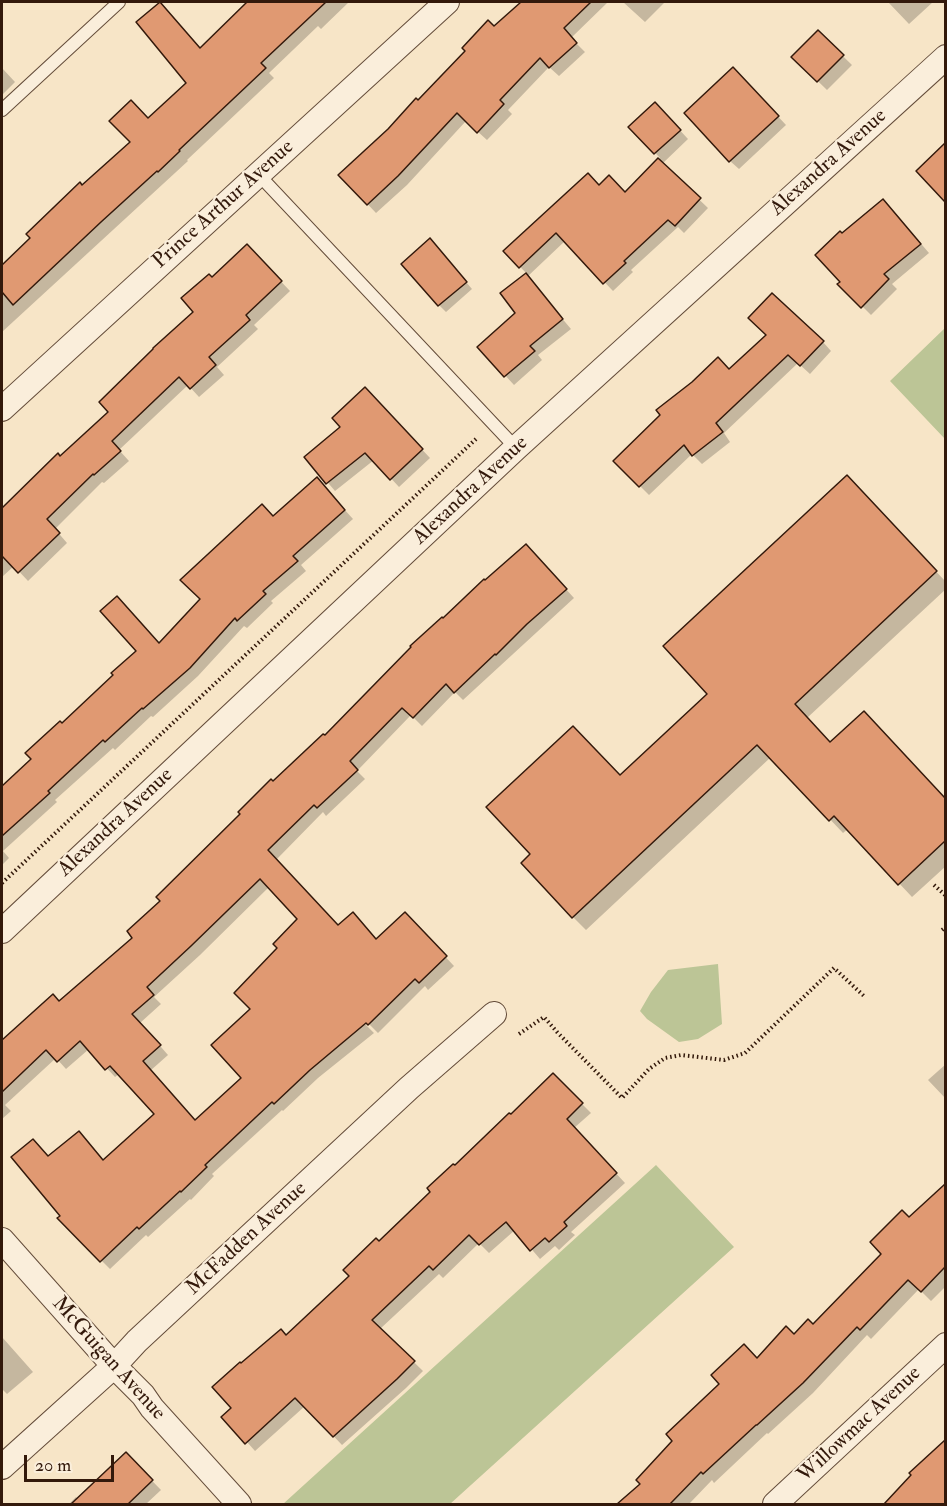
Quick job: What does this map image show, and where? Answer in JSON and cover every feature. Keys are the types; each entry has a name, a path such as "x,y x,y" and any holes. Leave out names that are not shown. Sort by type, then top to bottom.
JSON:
{"street":[{"name":"Prince Arthur Avenue","path":"2,409 447,2"},
{"name":"Alexandra Avenue","path":"2,931 516,448 945,57"},
{"name":"McFadden Avenue","path":"2,1467 114,1366 137,1341 409,1088 494,1014"},
{"name":"McGuigan Avenue","path":"2,1240 239,1504"},
{"name":"Willowmac Avenue","path":"775,1504 945,1345"}],"lane":[{"path":"2,110 119,2"},
{"path":"258,174 516,448"}],"path":[{"path":"2,883 476,439"},
{"path":"934,885 945,896"},
{"path":"519,1034 544,1017 622,1098 649,1069 665,1058 681,1055 724,1060 745,1053 834,968 865,997"}],"green space":[{"path":"945,328 945,439 890,381"},
{"path":"718,964 722,1024 698,1039 679,1042 647,1019 640,1011 668,970"},
{"path":"656,1165 734,1247 450,1504 283,1504"}],"building":[{"path":"160,2 200,48 247,2 326,2 261,63 266,68 158,172 13,305 2,292 2,265 30,238 26,234 80,182 82,185 130,142 109,121 131,100 148,118 186,83 136,22"},
{"path":"521,2 591,2 564,28 577,43 549,68 540,58 500,100 504,104 477,133 457,113 398,176 367,205 338,175 388,129 416,98 418,100 465,51 462,48 488,20 494,26"},
{"path":"818,30 844,55 817,82 791,57"},
{"path":"733,67 779,116 729,162 684,113"},
{"path":"655,102 681,130 654,154 628,127"},
{"path":"945,143 945,202 916,171"},
{"path":"658,158 701,198 675,226 668,220 603,284 556,233 519,268 503,251 588,173 599,185 609,175 625,192"},
{"path":"883,199 921,244 884,274 889,279 861,308 837,284 840,282 815,255 840,231 842,233"},
{"path":"430,238 467,282 438,306 401,264"},
{"path":"247,244 282,281 246,315 250,320 209,357 216,365 190,389 179,377 112,441 121,451 93,474 47,519 60,533 18,573 2,556 2,508 58,453 60,456 108,412 99,402 193,312 181,298 209,274 212,277"},
{"path":"526,273 563,319 530,346 535,351 504,377 477,347 515,313 500,293"},
{"path":"772,293 824,341 800,366 788,355 716,423 723,432 692,456 684,445 639,487 613,461 660,415 656,410 692,382 718,357 729,369 766,335 748,318"},
{"path":"365,387 423,449 390,480 365,453 326,484 304,457 340,427 332,418"},
{"path":"847,475 937,571 795,704 830,742 864,711 945,798 945,841 898,885 834,816 829,821 757,745 572,918 521,863 530,854 486,807 573,726 620,775 707,694 663,646"},
{"path":"317,477 345,510 293,556 298,561 263,591 266,594 237,621 235,618 190,668 105,742 103,740 48,791 50,793 2,836 2,786 31,759 25,753 60,721 62,723 136,651 100,611 117,596 159,643 200,599 180,580 262,504 273,516"},
{"path":"526,544 567,589 454,693 446,684 413,718 402,708 350,761 358,770 317,808 314,805 268,850 338,925 353,912 376,939 405,912 447,956 419,983 415,979 368,1025 366,1023 310,1070 274,1104 272,1102 205,1165 207,1167 181,1192 139,1229 137,1227 100,1262 57,1218 60,1216 11,1157 33,1139 48,1156 79,1131 103,1160 154,1114 110,1066 105,1070 80,1041 57,1062 46,1050 2,1092 2,1040 53,994 59,1001 132,938 127,931 160,901 156,897 240,814 238,812 271,779 273,781 323,734 325,735 410,646","holes":["260,879 297,919 273,944 277,948 234,993 250,1009 211,1045 241,1078 195,1120 143,1061 161,1045 132,1014 154,995 147,987"]},
{"path":"553,1073 583,1103 567,1119 617,1173 564,1222 567,1226 549,1242 545,1238 530,1251 506,1222 479,1245 469,1235 433,1270 429,1266 372,1320 415,1361 333,1437 295,1398 245,1444 221,1417 231,1408 212,1387 281,1329 286,1335 349,1276 343,1270 376,1238 379,1241 430,1192 427,1188 453,1164 455,1165 509,1113 511,1114"},
{"path":"945,1184 945,1267 921,1292 908,1280 860,1330 857,1327 803,1383 703,1474 701,1472 670,1504 617,1504 640,1484 636,1480 672,1441 666,1434 719,1384 711,1375 744,1344 757,1358 786,1326 794,1334 808,1319 813,1324 881,1254 870,1242 902,1210 909,1217"},
{"path":"945,1440 945,1504 884,1504 911,1475 909,1473"},
{"path":"126,1452 153,1480 128,1504 71,1504"}]}
